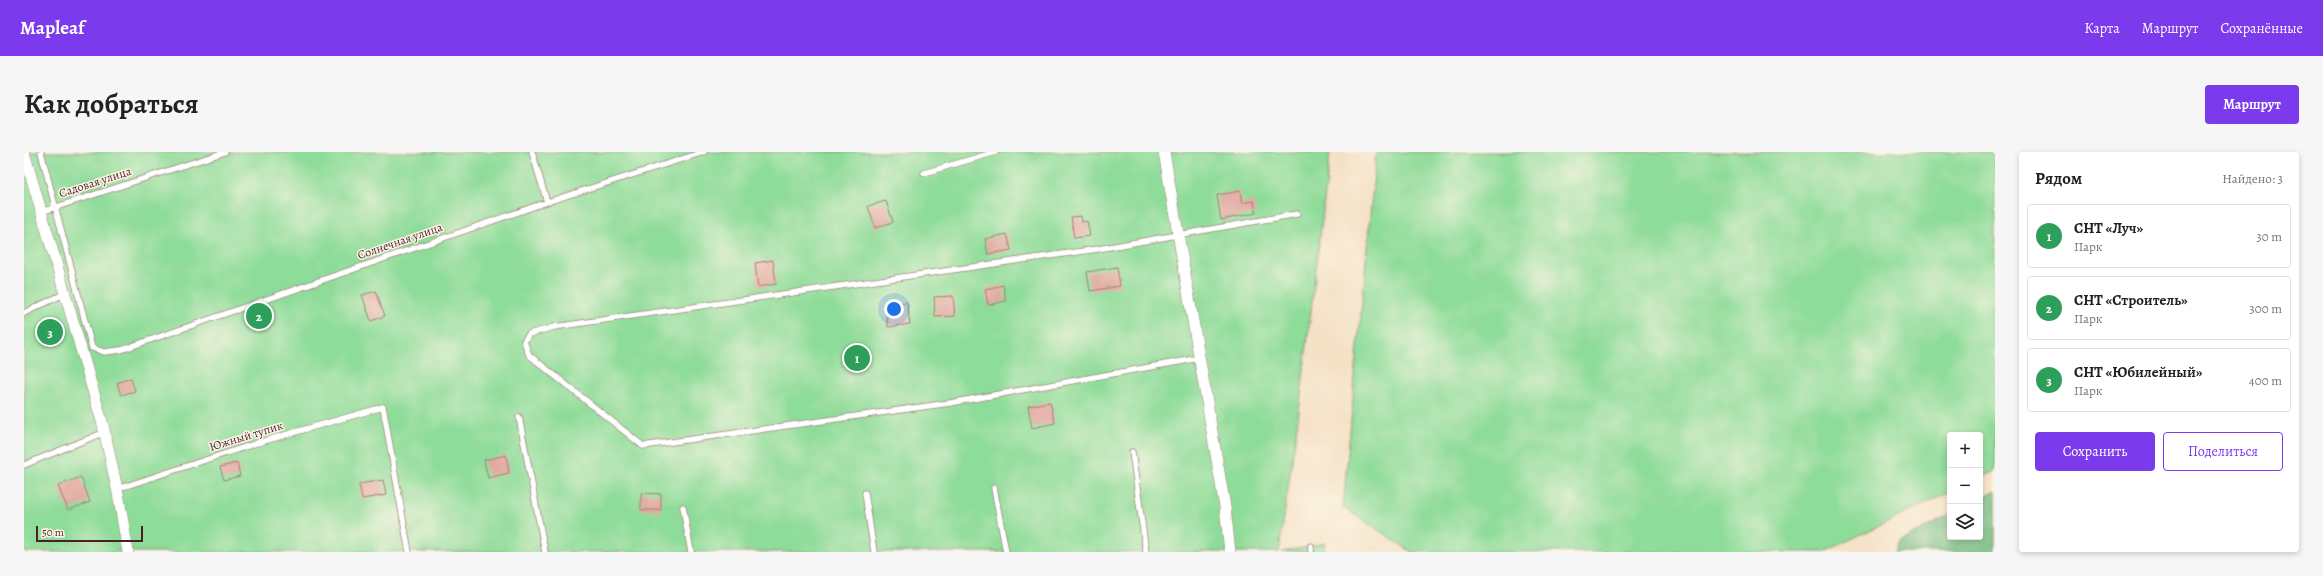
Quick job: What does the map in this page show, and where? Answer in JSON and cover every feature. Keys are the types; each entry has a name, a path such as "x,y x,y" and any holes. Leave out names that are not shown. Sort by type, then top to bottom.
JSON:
{"street":[{"path":"1164,152 1225,508 1230,552"},
{"path":"25,160 66,293 105,432 128,552"}],"lane":[{"path":"41,152 56,206"},
{"name":"Садовая улица","path":"41,212 225,152"},
{"path":"532,152 547,202"},
{"name":"Солнечная улица","path":"56,206 92,348 104,352 121,350 547,202 704,152"},
{"path":"924,173 996,152"},
{"path":"1200,358 950,403 643,446 529,355 524,341 529,334 554,327 1098,249 1297,214"},
{"path":"24,313 66,293"},
{"name":"Южный тупик","path":"117,489 257,443 383,407 409,552"},
{"path":"519,418 545,552"},
{"path":"24,465 105,432"},
{"path":"1132,452 1146,552"},
{"path":"994,488 1006,552"},
{"path":"865,494 874,552"},
{"path":"683,506 691,552"}],"green space":[{"path":"24,152 1330,152 1299,411 1279,552 24,552"},
{"path":"1376,152 1995,152 1995,471 1983,477 1983,432 1947,432 1947,493 1824,552 1412,552 1343,507"},
{"path":"1995,491 1995,552 1894,552 1899,542 1947,517 1947,540 1983,540 1983,497"},
{"path":"1325,543 1324,552 1282,552"}],"building":[{"path":"1240,191 1242,203 1254,201 1256,213 1221,220 1217,195"},
{"path":"886,201 893,222 875,228 868,206"},
{"path":"1081,216 1082,222 1087,221 1090,236 1074,238 1071,217"},
{"path":"1007,234 1011,250 988,254 985,239"},
{"path":"773,260 776,284 758,287 755,263"},
{"path":"1117,267 1120,286 1090,291 1087,272"},
{"path":"1003,285 1006,301 988,305 985,289"},
{"path":"376,291 385,316 371,321 362,295"},
{"path":"953,296 955,316 935,317 934,297"},
{"path":"907,302 910,324 888,327 886,305"},
{"path":"131,378 135,391 121,395 117,383"},
{"path":"1050,402 1055,423 1032,428 1028,406"},
{"path":"506,455 509,473 488,478 484,460"},
{"path":"237,463 240,476 224,480 220,467"},
{"path":"81,477 90,502 68,510 58,486"},
{"path":"383,480 386,495 362,499 359,484"},
{"path":"641,493 661,494 661,510 641,510"}],"place":[{"name":"СНТ «Строитель»","path":"259,316"},
{"name":"СНТ «Юбилейный»","path":"50,332"},
{"name":"СНТ «Луч»","path":"857,358"}]}
